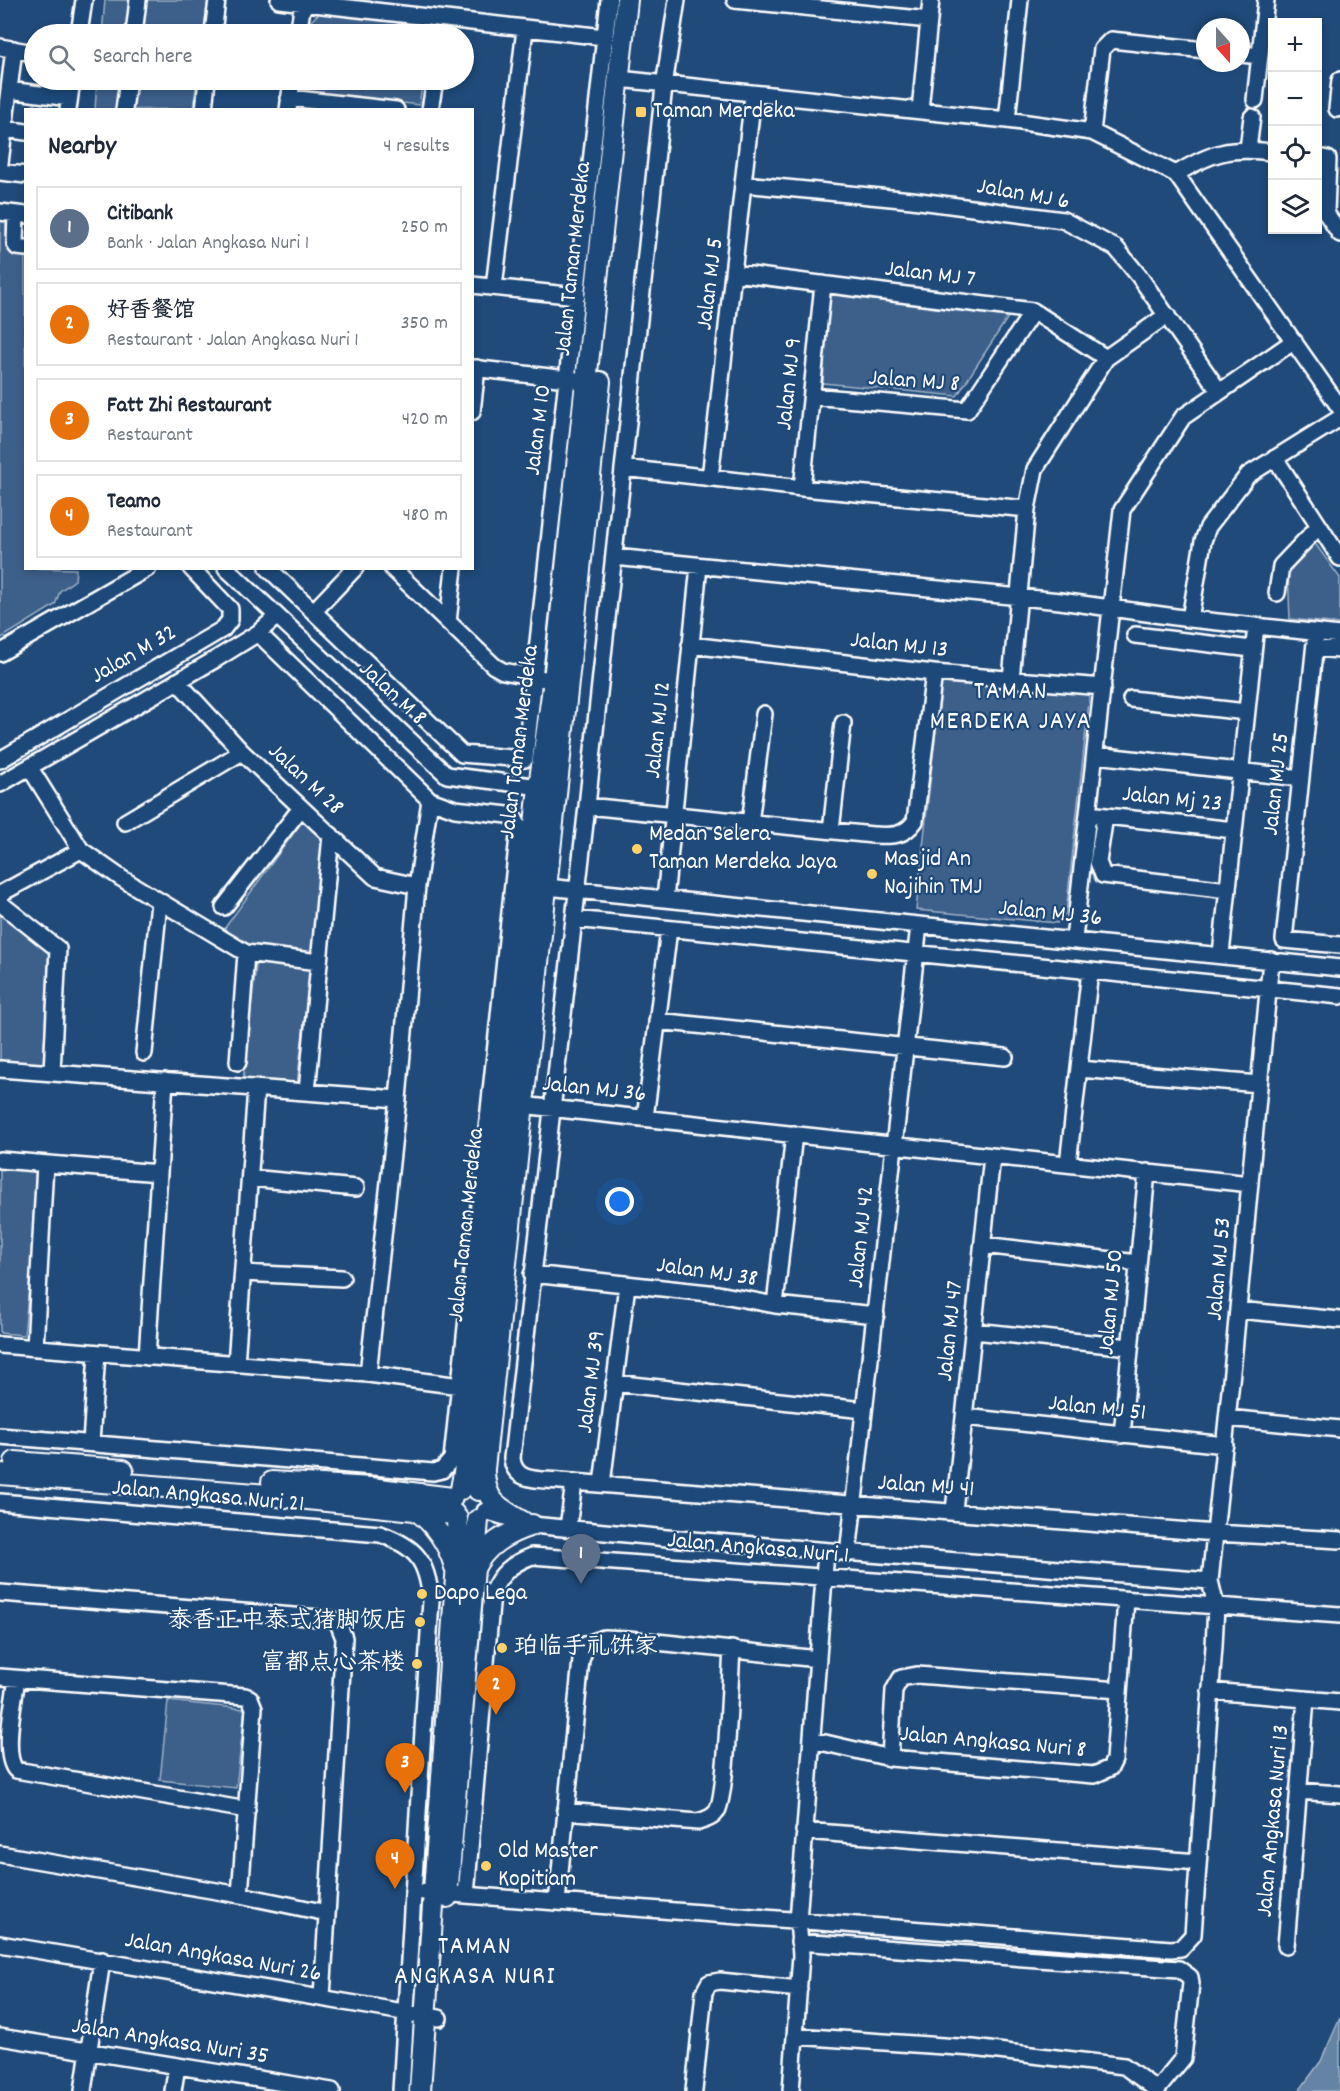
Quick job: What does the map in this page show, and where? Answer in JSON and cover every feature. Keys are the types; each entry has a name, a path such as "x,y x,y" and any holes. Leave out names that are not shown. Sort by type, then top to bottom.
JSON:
{"main road":[{"name":"Jalan Taman Merdeka","path":"625,79 627,0"},
{"name":"Jalan Taman Merdeka","path":"548,788 545,679 625,79 640,0"},
{"name":"Jalan Taman Merdeka","path":"464,1573 460,1502 474,1468 548,788 585,380"},
{"name":"Jalan Taman Merdeka","path":"474,1468 467,1387 514,1104"},
{"path":"0,1460 83,1466 414,1501 442,1492 474,1468 491,1500 527,1524 496,1541 464,1573"},
{"path":"0,1474 414,1501 460,1502 485,1499 464,1573 449,1894 420,2091"},
{"path":"414,1501 433,1522 464,1573"},
{"path":"460,1502 470,1522 482,1515"},
{"path":"432,2016 433,2091"}],"street":[{"path":"80,24 84,0"},
{"path":"135,24 138,0"},
{"path":"214,24 217,0"},
{"path":"279,0 370,5 433,24"},
{"name":"Jalan M 10","path":"585,380 577,296 609,0"},
{"path":"532,1274 587,806 664,86 677,0"},
{"path":"735,0 929,20"},
{"path":"920,110 931,0"},
{"path":"1007,120 1020,0"},
{"path":"1255,100 1266,0"},
{"path":"300,24 303,3"},
{"path":"474,27 525,28 604,38"},
{"path":"494,287 525,28"},
{"path":"1092,132 1102,49 1106,42 1111,40 1196,49"},
{"path":"0,163 9,90 7,48 24,51"},
{"path":"1250,55 1260,56"},
{"path":"625,79 664,86 920,110 1092,132 1176,174 1340,408"},
{"path":"1337,109 1340,80"},
{"path":"9,90 68,104"},
{"path":"124,108 127,90"},
{"path":"204,108 206,90"},
{"path":"430,108 433,90"},
{"name":"Jalan MJ 5","path":"710,478 735,273 753,95"},
{"path":"288,104 360,108"},
{"path":"1248,149 1252,117"},
{"path":"5,129 24,132"},
{"path":"1176,174 1209,155 1248,149 1268,152"},
{"path":"1322,158 1328,159 1326,213 1340,234"},
{"path":"0,172 24,175"},
{"name":"Jalan MJ 6","path":"743,184 912,200 1063,220 1116,248 1167,315 1219,391"},
{"path":"0,212 21,214 13,240 17,247 24,248"},
{"name":"Jalan MJ 7","path":"735,273 1033,311 1107,358"},
{"name":"Jalan MJ 9","path":"802,488 823,284"},
{"path":"474,285 577,296"},
{"name":"Jalan MJ 8","path":"812,396 968,410 1033,311"},
{"path":"1011,679 1027,509 1035,469 1107,358 1167,315"},
{"path":"1074,939 1122,510 1183,417 1294,341"},
{"path":"475,368 585,380"},
{"path":"1191,619 1203,541 1208,527 1248,475 1340,418"},
{"path":"1275,458 1340,558"},
{"path":"622,468 1027,509"},
{"path":"1277,593 1281,566 1319,526"},
{"path":"614,557 1112,606 1191,619 1256,626 1340,650"},
{"name":"Jalan MJ 12","path":"665,899 699,566"},
{"path":"0,653 145,570"},
{"name":"Jalan M 32","path":"0,760 223,629 230,620 230,609 193,570"},
{"name":"Jalan M 8","path":"228,570 447,775 548,788"},
{"path":"270,570 462,754 525,759 545,679 503,671 394,570"},
{"path":"314,611 353,570"},
{"path":"448,622 454,570"},
{"path":"0,784 258,633 276,617"},
{"path":"1221,954 1256,626"},
{"path":"0,1436 434,1472 442,1470 452,1460 467,1387 475,1221 519,827 515,819 508,814 455,809 430,800 258,633"},
{"path":"1134,635 1252,649"},
{"path":"1315,641 1340,635"},
{"name":"Jalan MJ 25","path":"1315,641 1284,940 1340,945"},
{"name":"Jalan MJ 13","path":"690,645 934,673 1103,687"},
{"path":"587,806 673,817 831,831 893,836 902,833 915,820 934,673"},
{"name":"Jalan M 28","path":"177,681 242,752 375,878 417,886"},
{"path":"1131,699 1246,712"},
{"path":"750,823 764,714"},
{"path":"831,831 843,723"},
{"path":"125,822 242,752"},
{"path":"1096,755 1300,778"},
{"path":"30,768 81,850 159,902 246,953 319,962"},
{"path":"368,1374 398,1099 417,886 430,800"},
{"path":"224,907 301,808"},
{"name":"Jalan Mj 23","path":"1089,814 1234,830"},
{"path":"1106,816 1098,862 1102,875 1228,890"},
{"path":"307,1092 331,835"},
{"path":"0,894 81,850"},
{"name":"Jalan MJ 36","path":"538,886 1221,954 1340,968"},
{"path":"144,1053 159,902"},
{"path":"0,903 58,949 52,1073"},
{"path":"574,919 1340,996"},
{"name":"Jalan MJ 42","path":"848,1554 919,925"},
{"path":"645,1118 669,929"},
{"path":"238,1062 246,953"},
{"name":"Jalan MJ 53","path":"798,1921 1171,1949 1181,1948 1193,1935 1216,1606 1210,1581 1271,960"},
{"path":"1068,1164 1090,971"},
{"path":"657,1021 1005,1057"},
{"path":"0,1069 398,1099"},
{"path":"1079,1069 1259,1084"},
{"path":"147,1357 165,1081"},
{"path":"236,1364 256,1088"},
{"name":"Jalan MJ 36","path":"514,1104 1250,1184"},
{"path":"775,1305 794,1134"},
{"name":"Jalan MJ 47","path":"954,1511 992,1156"},
{"path":"0,1160 159,1173"},
{"path":"35,1348 45,1164"},
{"name":"Jalan MJ 50","path":"1122,1435 1147,1172"},
{"path":"250,1178 356,1188"},
{"path":"982,1245 1138,1263"},
{"path":"243,1274 342,1278"},
{"name":"Jalan MJ 38","path":"532,1274 725,1295 775,1305 876,1315"},
{"name":"Jalan MJ 41","path":"532,1274 512,1458 513,1468 522,1477 1215,1533 1340,1540"},
{"name":"Jalan MJ 39","path":"602,1484 627,1286"},
{"path":"1238,1310 1340,1320"},
{"path":"974,1331 1130,1347"},
{"path":"0,1346 368,1374 467,1387"},
{"path":"83,1466 89,1443 97,1353"},
{"path":"614,1383 864,1410"},
{"name":"Jalan MJ 51","path":"965,1417 1225,1445"},
{"path":"1227,1418 1340,1429"},
{"path":"568,1528 574,1482"},
{"name":"Jalan Angkasa Nuri 21","path":"0,1502 380,1534 409,1547 426,1570 431,1599 413,1891"},
{"path":"482,1515 527,1524 848,1554 1210,1581"},
{"path":"791,2091 799,1989 798,1921 826,1552"},
{"name":"Jalan Angkasa Nuri 1","path":"449,1894 489,1606 497,1581 506,1570 532,1556 546,1555 1340,1615"},
{"path":"0,1593 332,1619 338,1623 344,1638 322,1997"},
{"name":"Jalan Angkasa Nuri 8","path":"812,1740 890,1758 1094,1775 1103,1772 1114,1760 1126,1600"},
{"path":"557,1902 580,1660 587,1644 604,1638 818,1659"},
{"path":"565,1811 698,1822 709,1819 717,1812 723,1780 732,1649"},
{"path":"890,1758 894,1690 901,1678 917,1675 1119,1690"},
{"path":"0,1677 250,1698 254,1708 240,1895"},
{"path":"17,1678 9,1752 12,1765 16,1770 247,1810"},
{"path":"1210,1691 1340,1702"},
{"name":"Jalan Angkasa Nuri 13","path":"1286,1946 1306,1699"},
{"path":"1298,1791 1340,1794"},
{"path":"804,1831 1198,1862"},
{"path":"0,1854 240,1895 327,1913"},
{"path":"401,2091 413,1891 798,1921"},
{"path":"795,2036 973,2048 1114,2065 1124,2067 1157,2090 1181,2064 1185,2050 1191,1983 1190,1977 1179,1969 800,1942"},
{"name":"Jalan Angkasa Nuri 26","path":"0,1944 432,2016"},
{"path":"83,2091 102,1960"},
{"path":"694,2091 704,1992 709,1983 720,1981 799,1989"},
{"name":"Jalan Angkasa Nuri 35","path":"0,2037 332,2091"},
{"path":"173,2091 177,2066"}],"shaded area":[{"path":"105,0 208,0 204,24 103,24"},
{"path":"322,10 406,24 310,24"},
{"path":"96,90 196,90 193,108 95,108"},
{"path":"304,90 421,90 419,105"},
{"path":"0,218 6,219 7,247 17,255 24,254 24,570 76,570 75,580 60,591 55,605 0,639"},
{"path":"828,292 1010,314 957,396 823,383"},
{"path":"1314,542 1340,578 1340,624 1290,619 1288,572"},
{"path":"942,674 1090,693 1066,913 1057,923 916,910"},
{"path":"306,816 327,836 311,952 237,944 224,929"},
{"path":"0,915 49,953 43,1068 0,1064"},
{"path":"257,957 311,963 297,1085 243,1080"},
{"path":"0,1168 41,1172 24,1335 0,1333"},
{"path":"168,1701 245,1709 236,1788 160,1780"},
{"path":"1340,2018 1340,2091 1299,2091 1321,2061"}],"place":[{"name":"Taman Merdeka","path":"641,112"},
{"name":"Medan Selera Taman Merdeka Jaya","path":"637,849"},
{"name":"Masjid An Najihin TMJ","path":"872,874"},
{"name":"Citibank","path":"581,1584"},
{"name":"Dapo Lega","path":"422,1594"},
{"name":"泰香正中泰式猪脚饭店","path":"420,1622"},
{"name":"珀临手礼饼家","path":"502,1648"},
{"name":"富都点心茶楼","path":"417,1664"},
{"name":"好香餐馆","path":"496,1715"},
{"name":"Fatt Zhi Restaurant","path":"405,1793"},
{"name":"Old Master Kopitiam","path":"486,1866"},
{"name":"Teamo","path":"395,1889"}],"district":[{"name":"TAMAN MERDEKA JAYA","path":"1011,707"},
{"name":"TAMAN ANGKASA NURI","path":"475,1962"}]}
